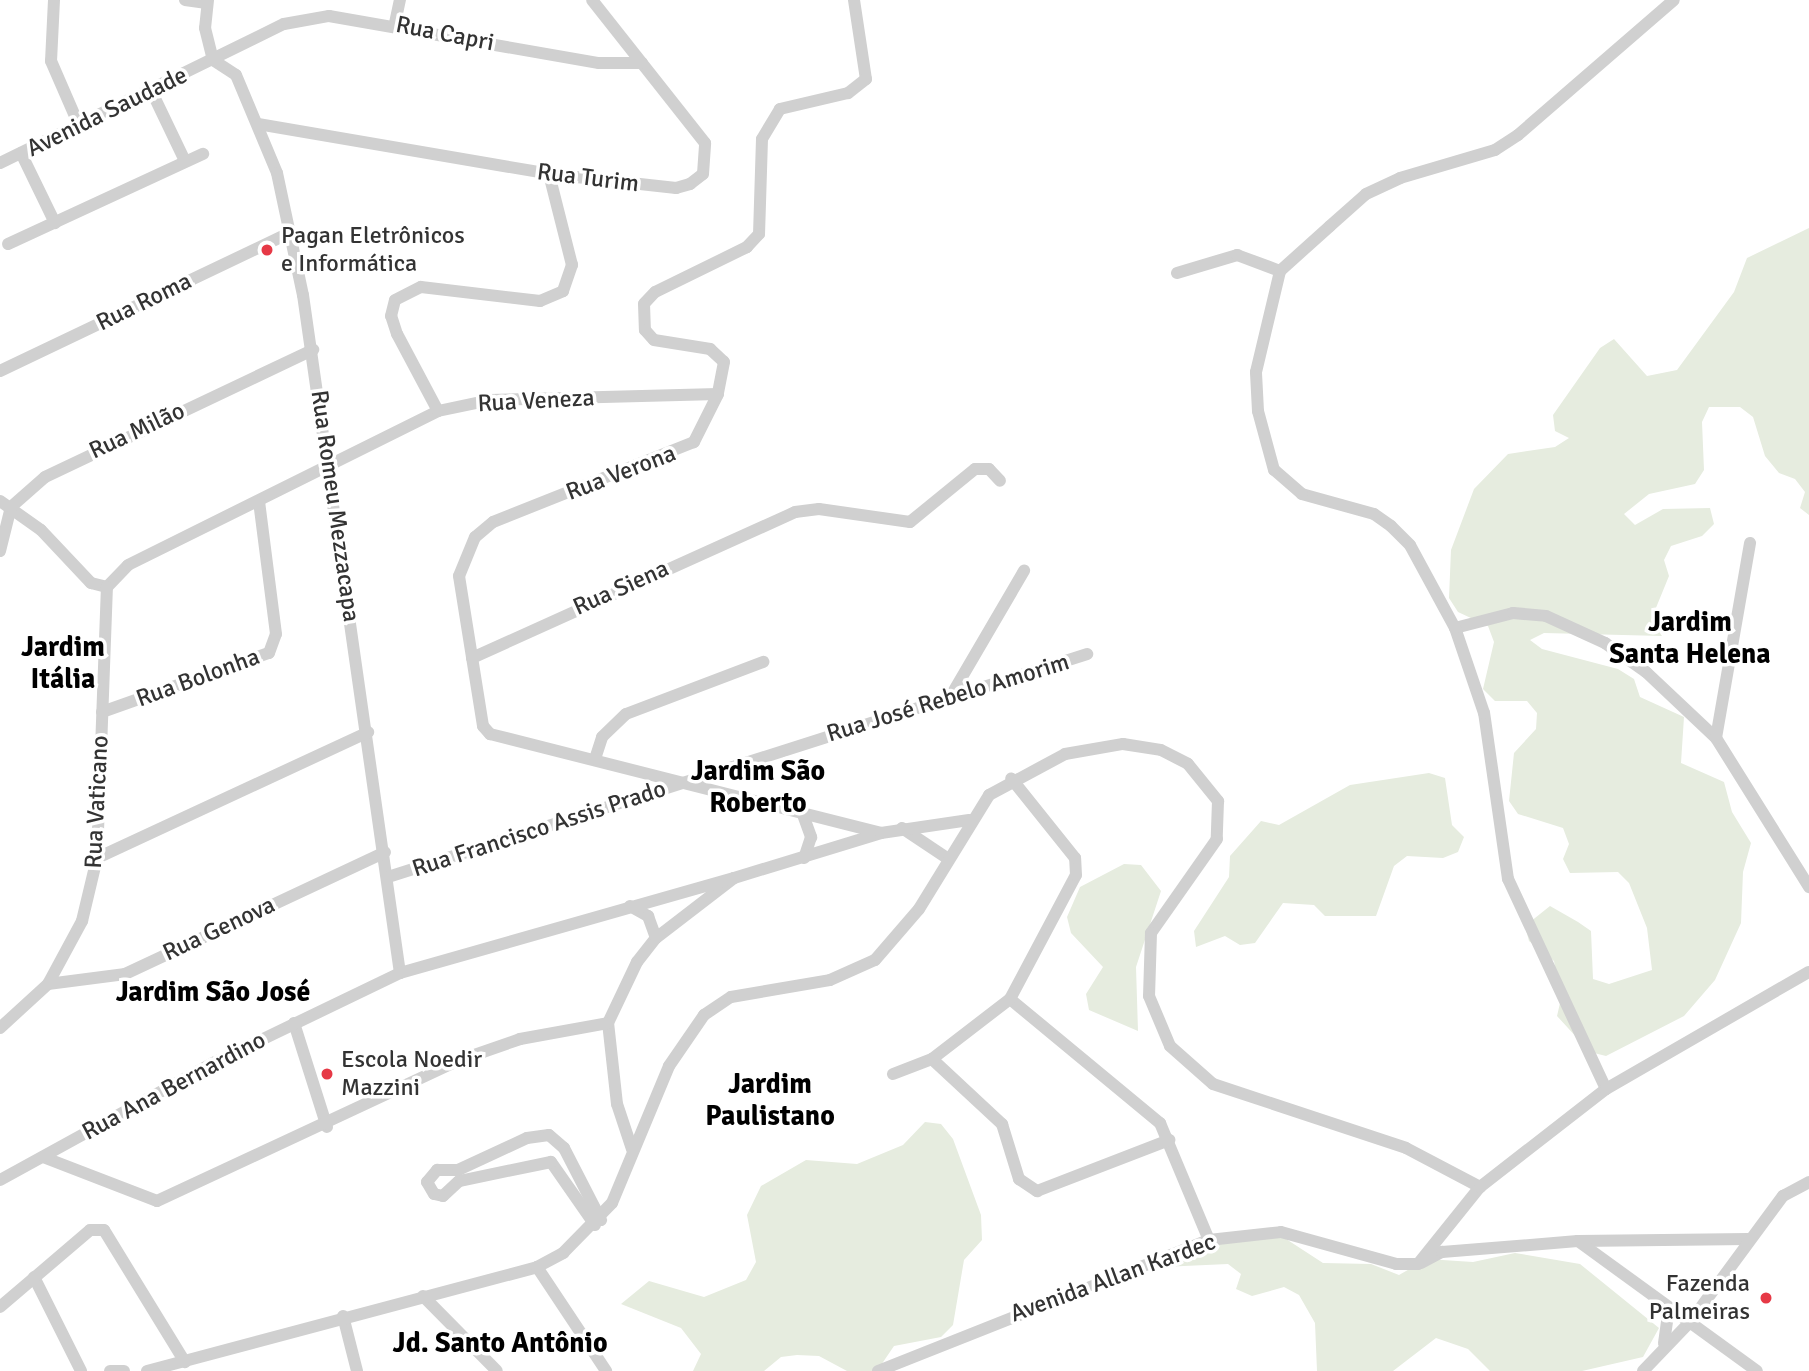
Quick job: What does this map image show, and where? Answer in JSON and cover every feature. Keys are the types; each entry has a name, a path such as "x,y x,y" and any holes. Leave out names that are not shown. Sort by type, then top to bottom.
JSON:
{"street":[{"path":"54,0 51,61 78,123"},
{"path":"185,0 208,1 214,60"},
{"path":"394,23 400,0"},
{"name":"Rua Turim","path":"258,124 549,174 676,188 703,174 705,143 592,0"},
{"name":"Rua Verona","path":"595,759 490,734 472,658 459,576 475,537 493,522 687,448 718,394 724,376 720,355 710,348 666,347 645,330 642,316 655,292 747,247 759,234 762,139 780,109 848,93 866,79 854,0"},
{"path":"1606,1089 1508,879 1484,713 1455,628 1410,545 1391,526 1374,514 1303,494 1284,481 1265,454 1256,372 1280,271 1366,194 1495,150 1518,135 1674,0"},
{"name":"Rua Capri","path":"214,60 284,24 328,16 394,23 599,64 642,62"},
{"name":"Avenida Saudade","path":"0,163 78,123 214,60"},
{"name":"Rua Romeu Mezzacapa","path":"214,60 236,75 277,173 313,350 400,974"},
{"path":"151,90 186,161"},
{"path":"21,153 55,223"},
{"path":"8,244 204,154"},
{"path":"438,411 397,334 391,316 394,300 421,287 540,301 563,291 572,265 549,174"},
{"name":"Rua Roma","path":"0,370 289,233"},
{"path":"1177,273 1237,255 1280,271"},
{"name":"Rua Milão","path":"6,504 79,458 313,350"},
{"name":"Rua Veneza","path":"107,587 128,565 260,502 438,411 490,400 718,394"},
{"name":"Rua Siena","path":"472,658 771,522 820,509 910,522 975,468 989,469 1000,481"},
{"name":"Rua Bolonha","path":"102,712 269,653 276,634 260,502"},
{"path":"0,551 6,504"},
{"path":"6,504 91,583 107,587"},
{"path":"1716,738 1750,543"},
{"path":"952,694 1024,571"},
{"name":"Rua Vaticano","path":"0,1028 47,984 82,921 97,858 107,587"},
{"path":"1455,628 1513,613 1572,624 1646,672 1716,738 1809,887"},
{"name":"Rua José Rebelo Amorim","path":"690,782 952,694 1087,654"},
{"path":"763,662 626,713 602,737 595,759 881,833"},
{"path":"97,858 368,732"},
{"path":"147,1371 343,1316 537,1267 598,1223 685,1035 704,1015 731,997 830,980 875,960 919,909 969,820 1011,778 1065,754 1123,744 1161,750 1188,764 1208,782 1220,821 1206,858 1171,897 1151,933 1149,996 1171,1046 1213,1084 1406,1148 1480,1187"},
{"path":"893,1074 932,1059 1010,999 1078,866 1011,778"},
{"name":"Rua Francisco Assis Prado","path":"388,877 690,782"},
{"path":"802,812 811,838 804,858"},
{"name":"Rua Ana Bernardino","path":"0,1180 294,1023 400,974 684,888 804,858 881,833 969,820"},
{"path":"902,828 947,858"},
{"name":"Rua Genova","path":"47,984 125,974 384,852"},
{"path":"632,1149 617,1104 608,1023 637,962 656,938 693,906 734,877"},
{"path":"684,888 693,906"},
{"path":"630,906 648,916 656,938"},
{"path":"1418,1264 1480,1187 1606,1089 1809,972"},
{"path":"1010,999 1151,1112 1168,1140 1209,1240"},
{"path":"294,1023 327,1127"},
{"path":"43,1157 157,1201 327,1127 457,1061 520,1039 608,1023"},
{"path":"932,1059 1002,1124 1019,1179 1037,1191 1168,1140"},
{"path":"564,1148 551,1162 471,1177 443,1196 434,1194 427,1182 436,1170 458,1170 538,1135 549,1135 564,1148 598,1223"},
{"path":"551,1162 598,1223"},
{"path":"1643,1371 1664,1343 1690,1322 1748,1239 1783,1196 1809,1182"},
{"path":"0,1307 90,1230 104,1230 185,1362"},
{"name":"Avenida Allan Kardec","path":"878,1371 1209,1240 1281,1232 1395,1264 1418,1264"},
{"path":"1418,1264 1442,1252 1578,1241 1748,1239"},
{"path":"1578,1241 1756,1371"},
{"path":"537,1267 606,1371"},
{"path":"34,1278 81,1371"},
{"path":"423,1296 497,1371"},
{"path":"1664,1343 1670,1307"},
{"path":"343,1316 357,1371"},
{"path":"109,1371 124,1371"}],"shaded area":[{"path":"1809,228 1809,515 1800,508 1805,492 1795,479 1779,473 1765,456 1753,417 1740,407 1709,407 1702,422 1704,470 1695,484 1649,494 1624,514 1635,525 1663,509 1710,508 1714,524 1702,536 1671,546 1664,560 1669,576 1651,620 1662,636 1544,633 1530,640 1542,649 1618,669 1634,679 1640,697 1684,717 1681,763 1724,782 1732,812 1751,843 1743,872 1741,923 1715,980 1684,1016 1606,1056 1590,1052 1557,1016 1561,999 1554,961 1529,941 1525,926 1550,906 1578,922 1591,931 1593,979 1609,984 1652,970 1647,928 1629,883 1618,872 1570,873 1563,859 1569,844 1563,828 1518,814 1509,801 1514,753 1536,729 1537,713 1527,701 1495,701 1483,689 1494,642 1488,626 1458,612 1449,598 1451,550 1474,489 1508,454 1555,447 1569,438 1555,431 1553,415 1600,348 1614,339 1647,376 1677,370 1734,292 1747,258"},
{"path":"1429,773 1445,778 1452,825 1464,837 1458,852 1443,858 1407,856 1394,866 1376,916 1325,916 1314,905 1283,903 1255,943 1240,945 1225,936 1196,947 1194,931 1229,877 1230,856 1261,821 1279,825 1350,785"},
{"path":"1124,864 1141,865 1161,891 1136,967 1138,1031 1089,1010 1086,994 1103,967 1071,933 1067,917 1080,887"},
{"path":"925,1122 941,1124 953,1139 981,1215 982,1240 964,1260 953,1325 941,1337 894,1346 877,1371 847,1371 819,1356 797,1355 781,1357 764,1371 693,1371 701,1354 681,1328 621,1304 649,1281 704,1297 746,1280 756,1262 747,1215 761,1186 806,1160 857,1164 903,1145"},
{"path":"1225,1237 1283,1237 1323,1263 1371,1264 1399,1275 1427,1259 1473,1262 1515,1253 1580,1264 1659,1328 1643,1357 1582,1371 1490,1371 1468,1349 1436,1338 1393,1371 1317,1371 1315,1323 1299,1295 1284,1287 1252,1296 1236,1289 1241,1274 1228,1264 1162,1267"}],"place":[{"name":"Pagan Eletrônicos e Informática","path":"267,250"},
{"name":"Escola Noedir Mazzini","path":"327,1074"},
{"name":"Fazenda Palmeiras","path":"1766,1298"}],"district":[{"name":"Jardim Santa Helena","path":"1690,638"},
{"name":"Jardim Itália","path":"63,663"},
{"name":"Jardim São Roberto","path":"758,787"},
{"name":"Jardim São José","path":"213,992"},
{"name":"Jardim Paulistano","path":"770,1100"},
{"name":"Jd. Santo Antônio","path":"500,1343"}]}
